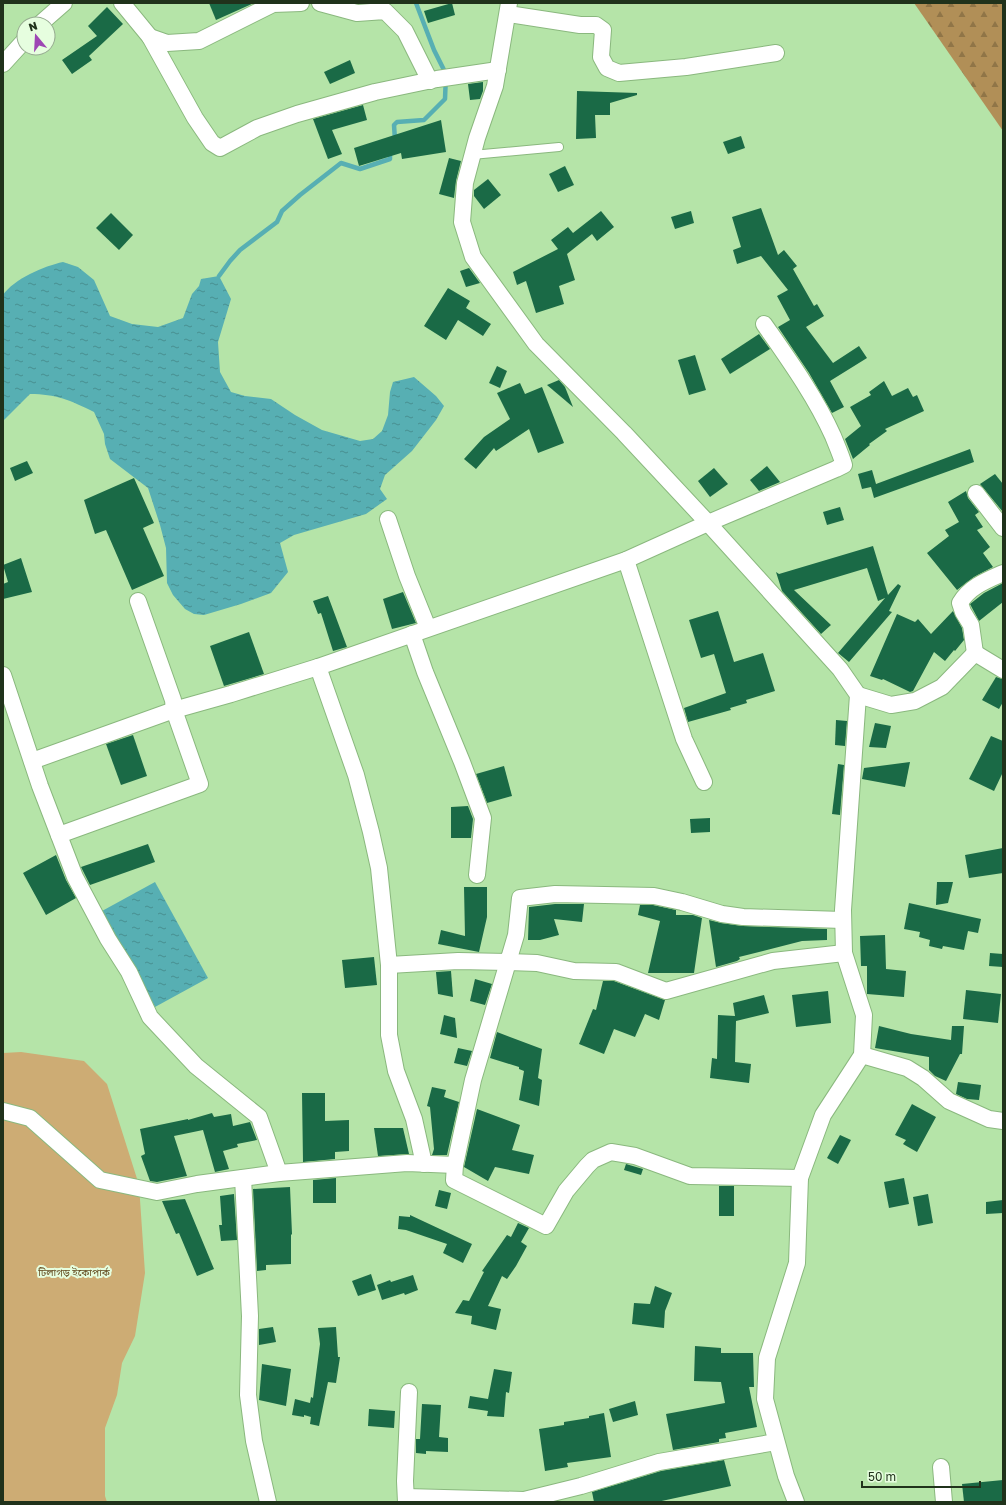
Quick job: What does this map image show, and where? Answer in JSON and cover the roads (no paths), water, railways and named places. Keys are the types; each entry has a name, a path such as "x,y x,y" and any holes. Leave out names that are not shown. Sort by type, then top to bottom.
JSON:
{"street":[{"path":"49,16 64,3"},
{"path":"122,3 150,37 195,118 212,143 220,148 256,128 297,114 375,92 440,79 498,70"},
{"path":"150,37 167,44 199,41 273,4 301,3"},
{"path":"320,3 357,13 385,11 405,31 440,79"},
{"path":"776,53 686,67 618,73 607,68 601,57 603,30 596,25 580,25 509,9 495,86 472,155 465,183 462,222 473,258 536,344 629,439 708,523 840,669 858,695 891,705 915,701 942,687 975,653"},
{"path":"3,64 16,50"},
{"path":"32,761 174,710 318,667 626,560 844,465 825,419 806,387 764,324"},
{"path":"976,493 1003,528"},
{"path":"388,520 407,576 428,628"},
{"path":"626,560 684,738 704,782"},
{"path":"975,653 971,625 963,612 960,603 965,594 985,581 1003,573"},
{"path":"59,835 200,784 138,601"},
{"path":"412,634 425,672 483,818 477,875"},
{"path":"975,653 1003,670"},
{"path":"318,667 356,775 372,832 379,868 389,965 389,1035 396,1071 414,1119 424,1164"},
{"path":"3,675 32,761 75,877 108,939 129,972 150,1017 196,1066 259,1117 279,1173"},
{"path":"796,1502 786,1476 764,1399 767,1358 797,1263 800,1178 823,1115 862,1055 864,1015 844,953 843,920 858,695"},
{"path":"800,1178 690,1176 635,1156 611,1152 593,1160 587,1166 566,1191 546,1226 454,1180 473,1080 516,935 520,898 555,894 654,896 682,902 722,914 743,917 843,920"},
{"path":"389,965 458,961 537,963 574,971 616,972 666,991 773,961 844,953"},
{"path":"862,1055 907,1068 923,1078 949,1101 989,1119 1003,1121"},
{"path":"3,1111 30,1118 100,1180 157,1192 197,1184 279,1173 407,1163 456,1165"},
{"path":"244,1178 250,1316 248,1395 254,1441 268,1502"},
{"path":"409,1392 405,1481 406,1500 524,1500 581,1486 659,1462 776,1442"},
{"path":"941,1467 944,1502"}],"lane":[{"path":"472,155 559,147"}],"water":[{"path":"63,262 78,267 94,280 110,316 132,324 158,327 183,318 192,294 199,286 201,279 219,276 231,299 218,342 220,372 231,392 245,396 271,399 295,415 322,430 360,441 373,439 382,431 388,415 390,392 393,382 414,377 436,396 444,406 436,420 412,451 385,475 380,489 387,499 366,514 294,535 280,543 288,572 271,593 204,615 194,614 185,609 173,595 167,583 166,548 148,488 110,459 105,444 104,434 94,412 63,398 30,394 3,421 3,295 14,284 30,274"},
{"path":"155,882 208,978 155,1007 102,911"}],"waterway":[{"path":"395,140 394,125 397,122 424,120 445,99 446,74 434,50 416,3"},
{"path":"219,276 240,250 277,222 282,211 341,163 360,169 390,159 390,154 392,152"}],"park label":[{"name":"টিলাগড় ইকোপার্ক","path":"74,1272"}]}
